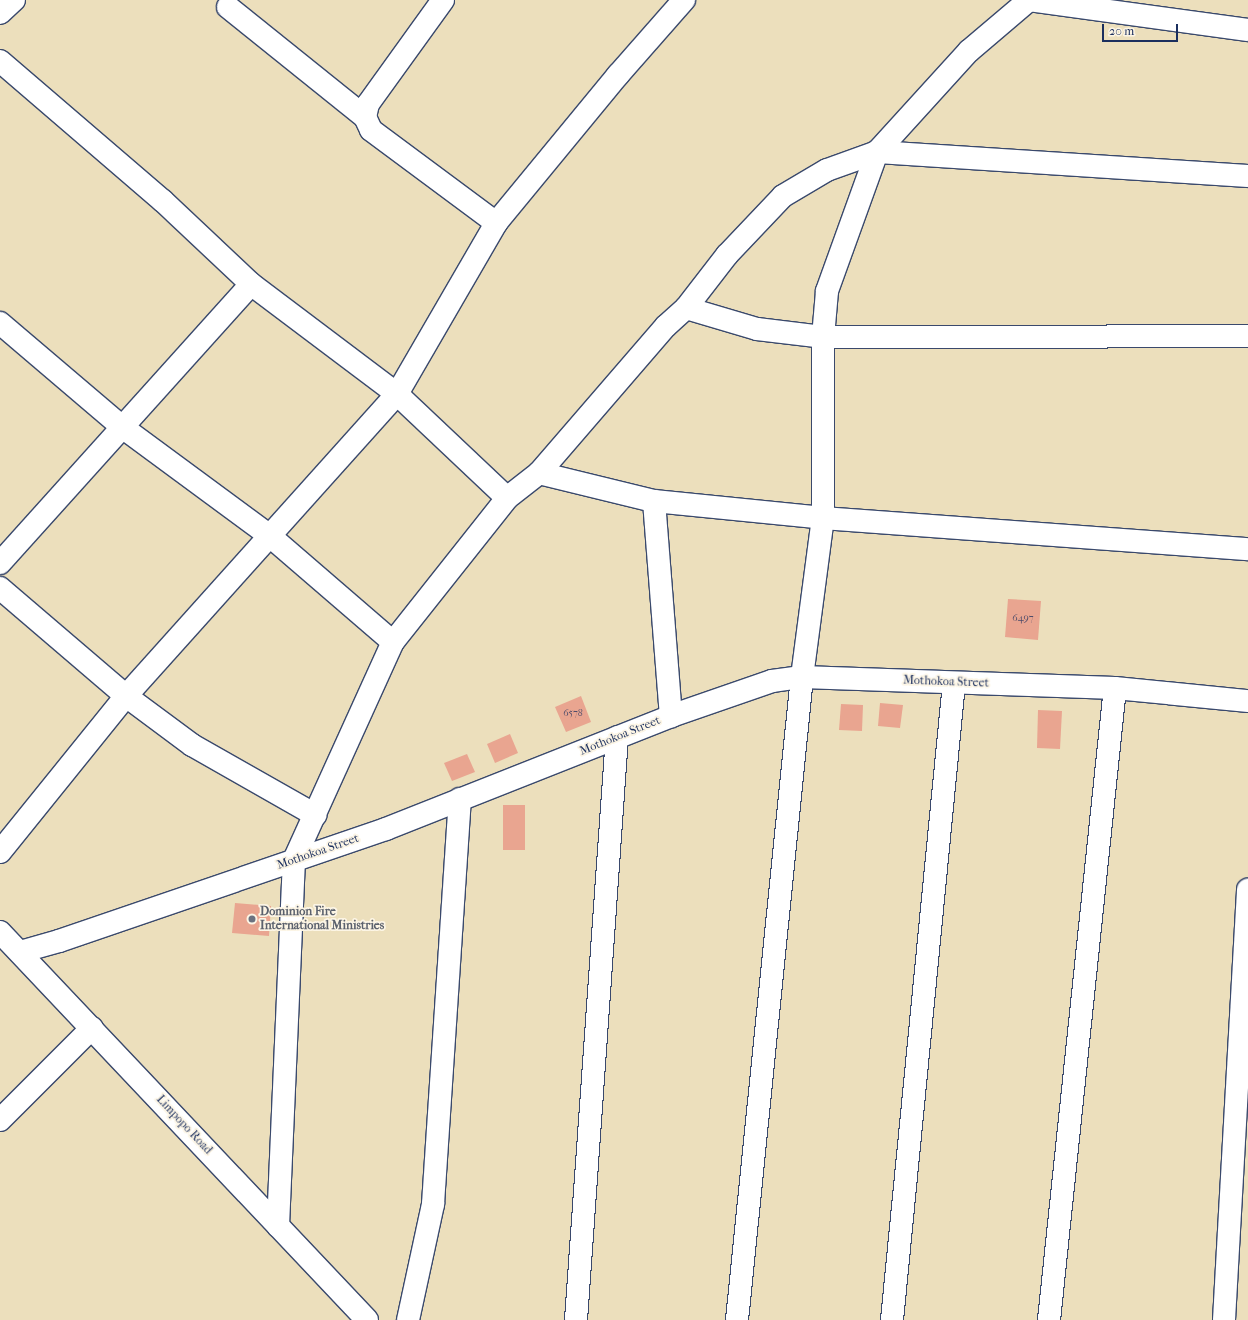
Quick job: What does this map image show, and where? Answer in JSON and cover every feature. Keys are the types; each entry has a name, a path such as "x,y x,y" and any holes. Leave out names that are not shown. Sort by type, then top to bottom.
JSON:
{"street":[{"path":"0,13 14,0"},
{"path":"365,117 368,104 443,0"},
{"path":"0,852 126,696 397,394 496,223 618,75 684,0"},
{"path":"736,1320 802,677 823,518 823,336 827,291 877,152 969,51 1029,0 1248,30"},
{"path":"228,7 365,117 371,130 496,223"},
{"path":"0,61 163,201 251,284 397,394 508,498"},
{"path":"278,1226 294,860 393,642 508,498 539,473 666,326 686,308 727,256 782,196 827,170 877,152 1248,176"},
{"path":"0,563 251,284"},
{"path":"686,308 757,329 823,336 1248,336"},
{"path":"0,323 122,427 270,536 393,642"},
{"path":"539,473 654,502 823,518 1248,549"},
{"path":"654,502 671,716"},
{"path":"0,588 126,696 192,745 315,815"},
{"name":"Mothokoa Street","path":"20,952 60,941 386,829 671,716 772,681 802,677 1115,688 1248,701"},
{"path":"892,1320 954,682"},
{"path":"1049,1320 1115,688"},
{"path":"576,1320 617,737"},
{"path":"408,1320 433,1204 460,800"},
{"path":"1224,1320 1248,890"},
{"name":"Limpopo Road","path":"0,932 367,1320"},
{"path":"0,1120 92,1028"}],"building":[{"path":"1008,599 1041,601 1038,640 1005,637"},
{"path":"581,696 591,722 566,732 555,707"},
{"path":"880,703 903,705 900,728 878,726"},
{"path":"841,704 863,705 862,731 839,730"},
{"path":"1038,710 1062,711 1060,749 1037,748"},
{"path":"510,734 518,753 495,763 487,744"},
{"path":"467,754 475,772 452,781 444,763"},
{"path":"503,805 525,805 525,850 503,850"},
{"name":"Dominion Fire International Ministries","path":"235,903 271,906 269,936 232,933"}],"place":[{"name":"Dominion Fire International Ministries","path":"252,919"}]}
